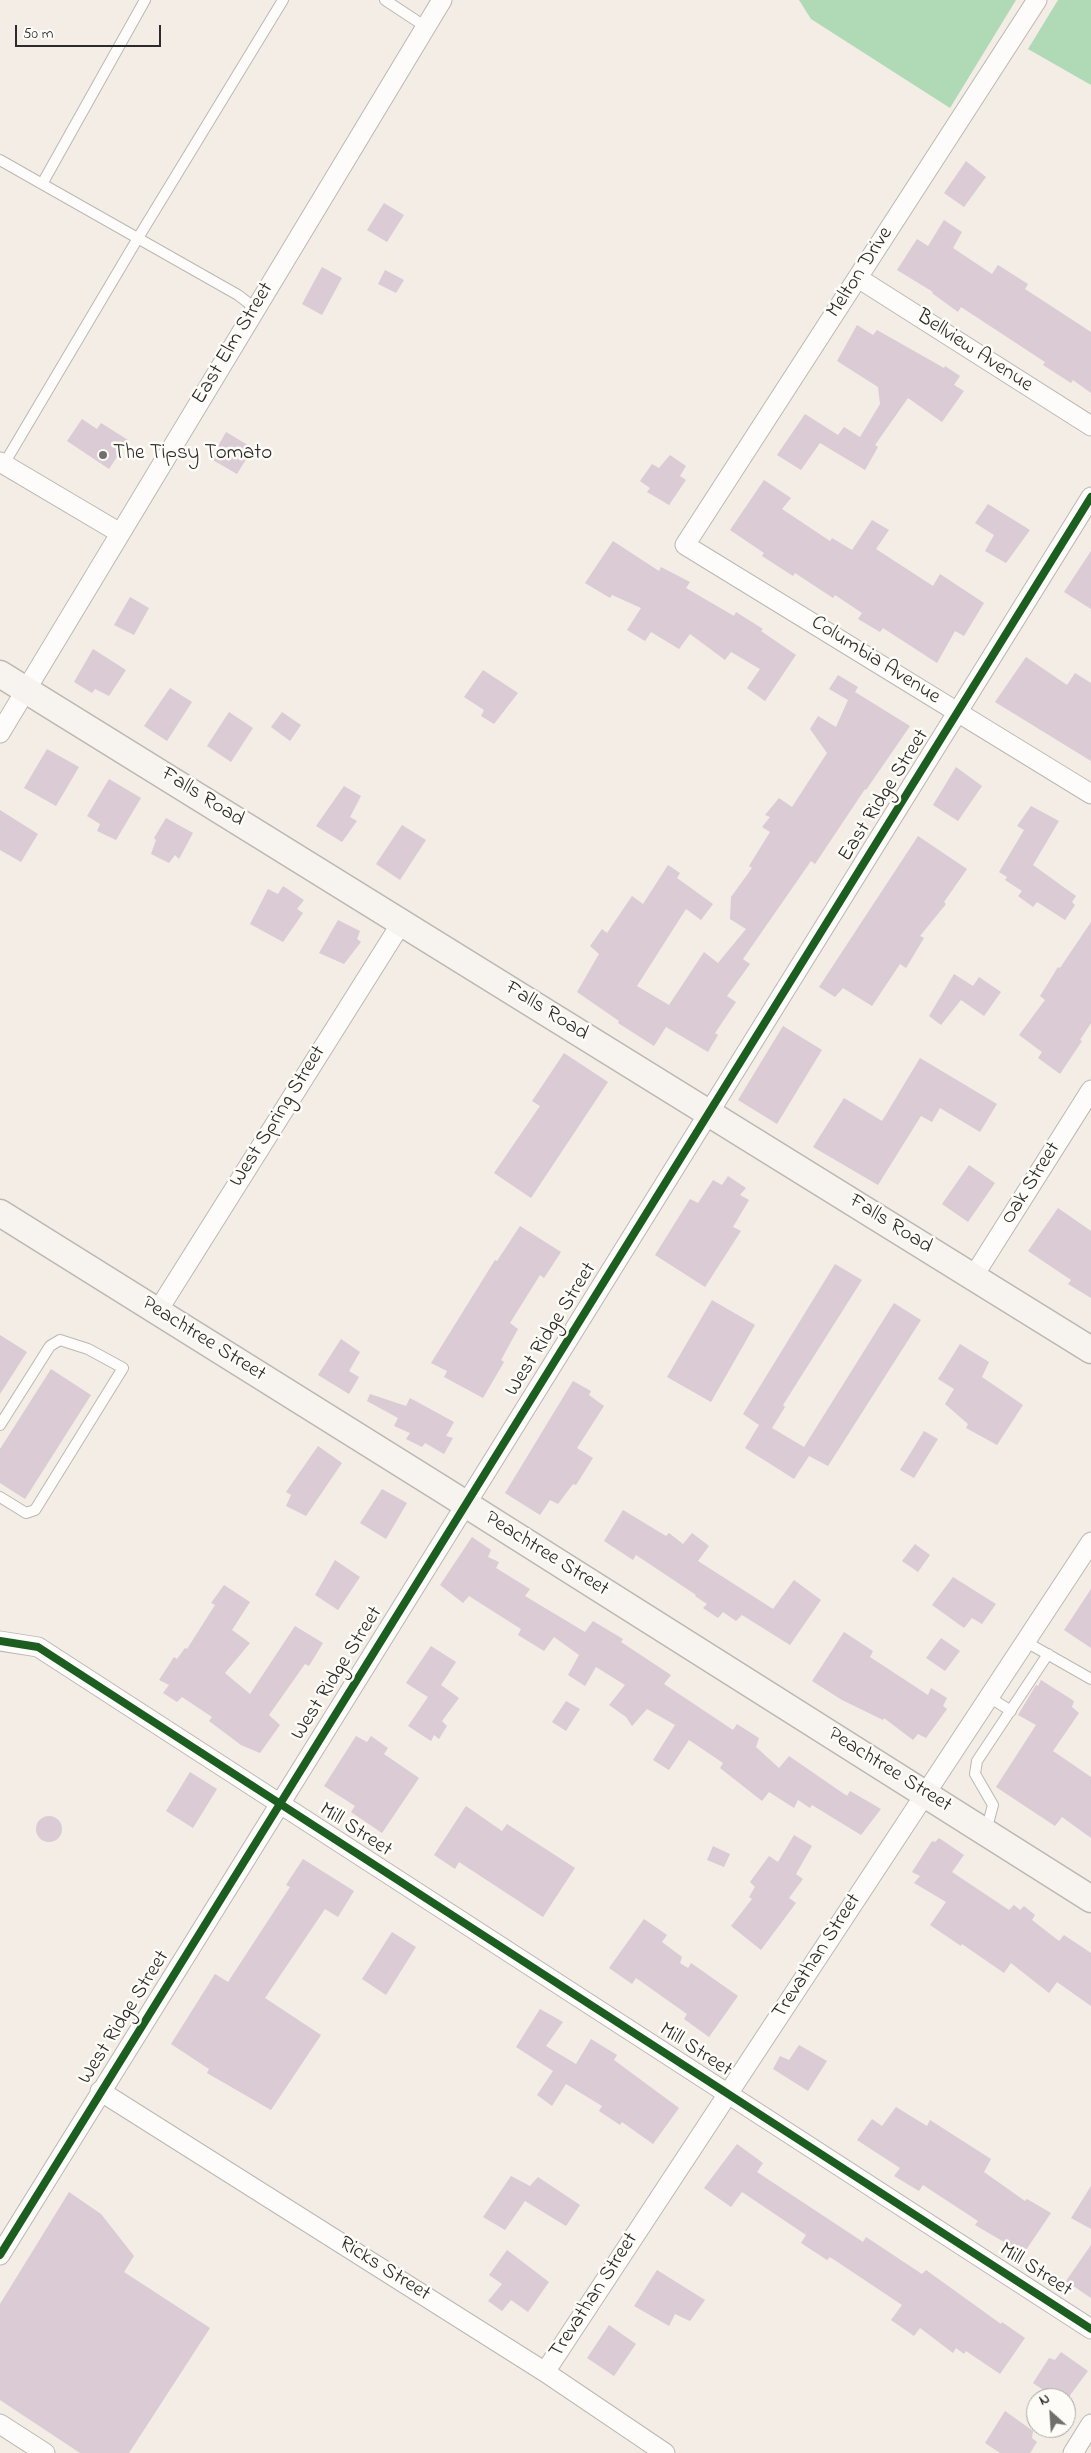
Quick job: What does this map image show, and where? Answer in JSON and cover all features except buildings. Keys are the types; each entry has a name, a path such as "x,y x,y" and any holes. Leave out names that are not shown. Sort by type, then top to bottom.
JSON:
{"main road":[{"name":"Falls Road","path":"0,674 1091,1350"},
{"name":"Peachtree Street","path":"0,1214 465,1503 1091,1899"}],"street":[{"name":"East Elm Street","path":"0,733 442,0"},
{"name":"Melton Drive","path":"685,545 1037,0"},
{"name":"Bellview Avenue","path":"858,278 1091,426"},
{"path":"2,463 120,532"},
{"name":"East Ridge Street","path":"708,1113 1091,497"},
{"name":"Columbia Avenue","path":"685,545 1091,794"},
{"name":"West Spring Street","path":"157,1312 402,922"},
{"name":"Oak Street","path":"973,1277 1091,1090"},
{"name":"West Ridge Street","path":"0,2255 279,1802 708,1113"},
{"name":"Trevathan Street","path":"545,2372 1091,1542"},
{"name":"Mill Street","path":"0,1641 38,1647 1091,2328"},
{"name":"Ricks Street","path":"100,2091 545,2372 665,2453"},
{"path":"0,2424 45,2453"},
{"path":"1073,2453 1091,2424"}],"lane":[{"path":"42,184 145,0"},
{"path":"2,463 283,0"},
{"path":"385,0 426,27"},
{"path":"0,160 238,295 255,308"},
{"path":"0,1425 50,1346 60,1340 88,1349 123,1368 35,1510 26,1513 0,1497"},
{"path":"1026,1642 1091,1679"},
{"path":"985,1832 993,1805 974,1774 977,1762 1048,1654"},
{"path":"989,1697 1010,1711"}],"green space":[{"path":"799,0 1016,0 950,108 811,19"},
{"path":"1058,0 1091,0 1091,85 1028,49"}],"cycle path":[{"path":"0,2255 1091,497"},
{"path":"0,1641 38,1647 1091,2329"}],"place":[{"name":"The Tipsy Tomato","path":"103,455"}]}
